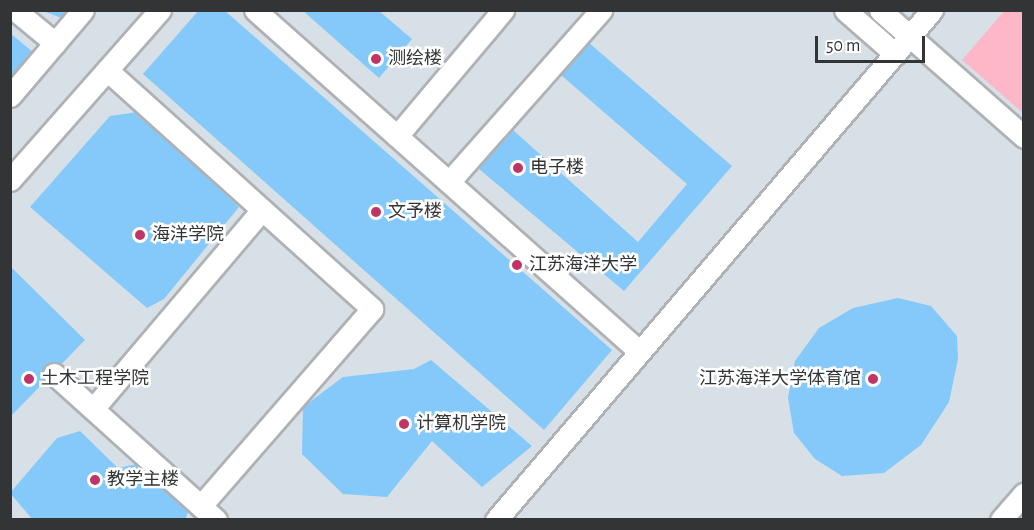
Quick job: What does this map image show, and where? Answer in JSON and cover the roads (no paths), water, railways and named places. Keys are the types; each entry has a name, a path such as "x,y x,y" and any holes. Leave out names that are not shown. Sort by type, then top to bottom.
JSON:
{"lane":[{"path":"15,10 54,44"},
{"path":"10,96 82,10"},
{"path":"10,180 160,10"},
{"path":"255,10 639,351"},
{"path":"397,136 503,10"},
{"path":"449,183 601,10"},
{"path":"845,10 895,54"},
{"path":"880,10 1023,137"},
{"path":"496,519 932,10"},
{"path":"54,374 209,513 372,309 107,70"},
{"path":"93,409 262,210"},
{"path":"1001,519 1023,494"}],"place":[{"name":"测绘楼","path":"376,59"},
{"name":"电子楼","path":"518,168"},
{"name":"文予楼","path":"376,212"},
{"name":"海洋学院","path":"140,235"},
{"name":"江苏海洋大学","path":"517,265"},
{"name":"土木工程学院","path":"29,379"},
{"name":"江苏海洋大学体育馆","path":"873,379"},
{"name":"计算机学院","path":"404,424"},
{"name":"教学主楼","path":"95,480"}]}
